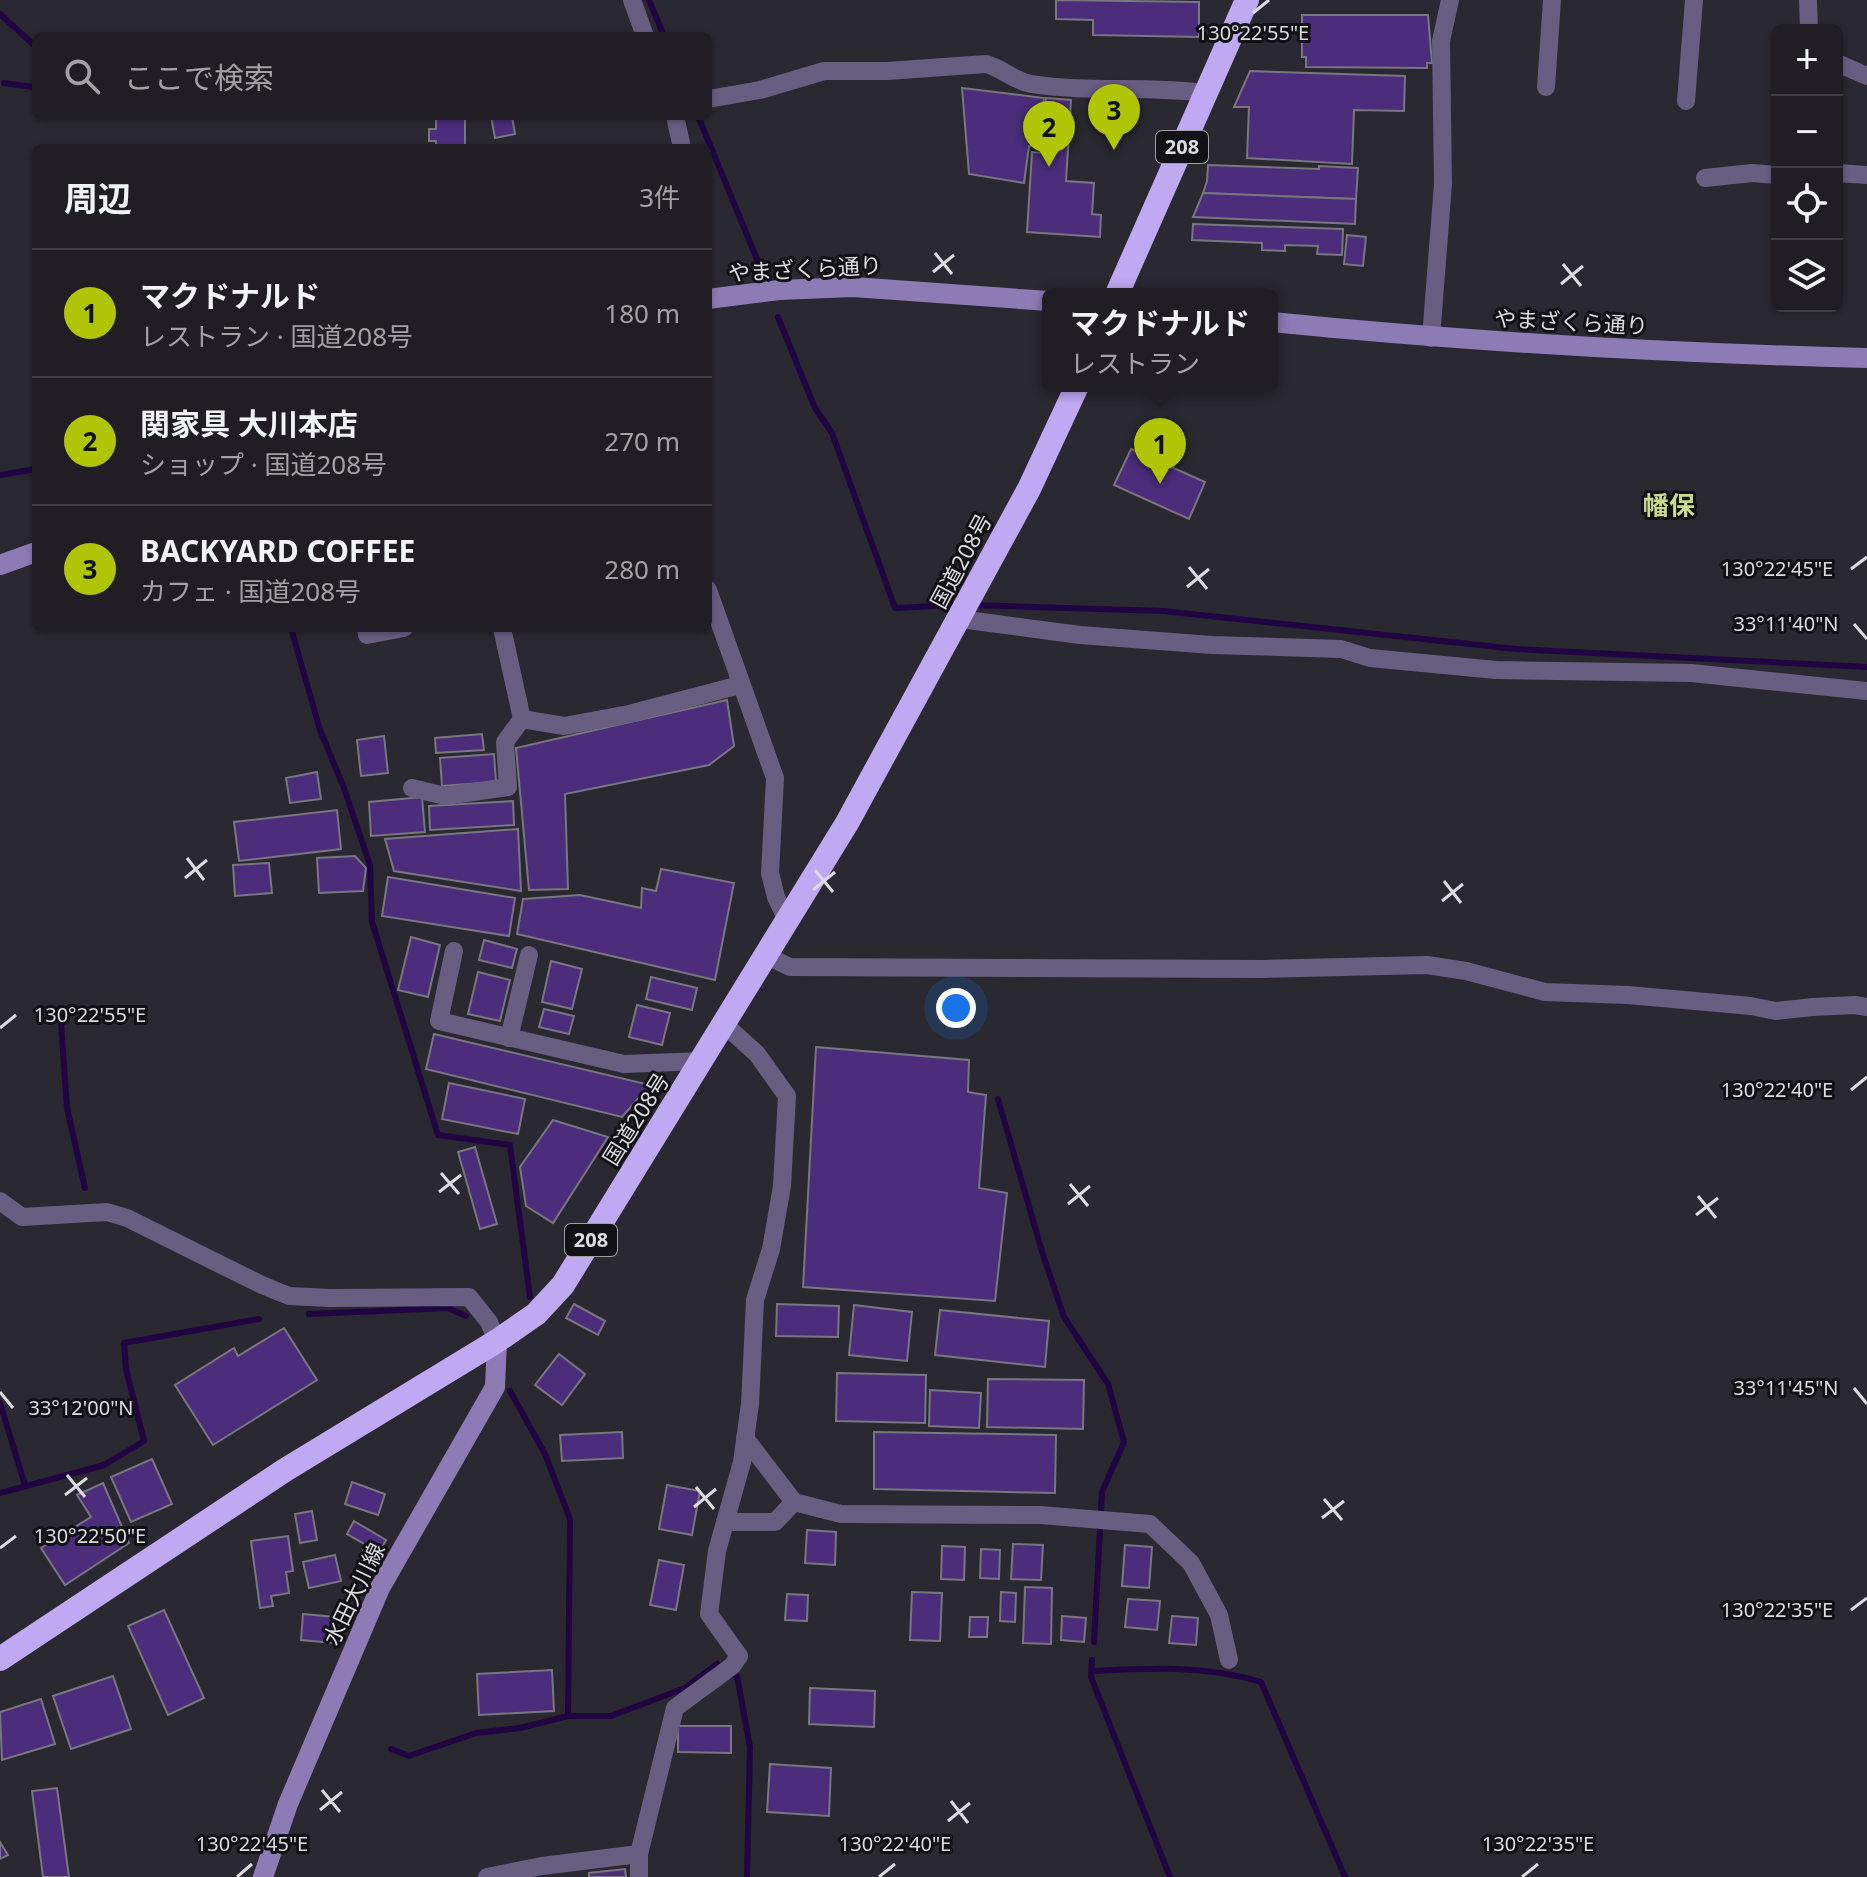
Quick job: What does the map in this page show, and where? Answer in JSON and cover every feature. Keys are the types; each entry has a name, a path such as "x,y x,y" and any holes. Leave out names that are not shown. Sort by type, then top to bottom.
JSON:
{"highway":[{"name":"208","path":"1120,288 1247,0"},
{"name":"国道208号","path":"0,1659 285,1470 497,1341 536,1314 563,1285 847,823 978,586 1029,489 1074,392"}],"street":[{"path":"632,0 644,32"},
{"path":"1431,338 1443,184 1441,41 1450,0"},
{"path":"1546,87 1552,0"},
{"path":"1686,101 1694,0"},
{"path":"1808,0 1809,24"},
{"path":"712,98 760,90 824,71 887,71 986,64 1019,80 1058,87 1175,88 1206,93"},
{"path":"1843,66 1867,76"},
{"path":"676,120 681,144"},
{"path":"1705,178 1752,173 1771,175"},
{"path":"1843,173 1867,175"},
{"name":"やまざくら通り","path":"712,298 779,290 853,287 1042,301"},
{"name":"やまざくら通り","path":"1278,323 1431,338 1705,354 1867,358"},
{"path":"0,565 32,553"},
{"path":"712,602 775,778 770,873 776,897 788,922"},
{"path":"962,615 1080,635 1212,645 1341,649 1370,658 1496,670 1691,673 1867,691"},
{"path":"412,788 445,796 508,787 505,742 522,719 503,632"},
{"path":"522,719 564,726 629,714 740,685"},
{"path":"454,951 439,1021 624,1064 703,1061"},
{"path":"509,1038 529,955"},
{"path":"767,956 790,967 1264,969 1427,965 1466,971 1545,992 1628,995 1776,1011 1855,1005 1867,1007"},
{"path":"639,1877 639,1854 675,1708 732,1666 739,1656 709,1614 717,1551 742,1462 750,1404 755,1300 771,1249 782,1186 787,1096 757,1054 725,1025"},
{"path":"0,1201 22,1217 107,1212 127,1218 289,1296 469,1297 489,1322 497,1341"},
{"name":"水田大川線","path":"263,1877 288,1804 380,1588 495,1387 497,1341"},
{"path":"745,1438 794,1502 841,1514 1040,1515 1150,1524 1191,1563 1219,1615 1229,1660"},
{"path":"725,1522 775,1522 794,1502"},
{"path":"487,1877 542,1866 639,1854"}],"building":[{"path":"1056,0 1199,2 1199,37 1093,35 1093,20 1056,19"},
{"path":"1302,15 1428,15 1432,63 1427,63 1427,68 1306,67 1306,57 1302,57"},
{"path":"1250,71 1405,76 1404,111 1354,110 1352,164 1247,158 1249,107 1234,107"},
{"path":"962,88 1044,98 1038,147 1029,146 1024,183 969,174"},
{"path":"1046,98 1071,100 1066,181 1094,183 1092,214 1101,215 1100,237 1027,232 1032,152 1043,153"},
{"path":"436,120 465,120 465,144 436,144 436,141 429,141 429,129 436,129"},
{"path":"492,120 513,120 515,134 495,138"},
{"path":"1208,165 1358,168 1356,199 1203,193"},
{"path":"1203,193 1356,199 1355,224 1193,217"},
{"path":"1193,224 1343,229 1342,255 1317,254 1318,246 1285,245 1285,251 1262,250 1262,243 1192,240"},
{"path":"1347,235 1366,237 1363,266 1344,264"},
{"path":"1131,449 1205,482 1189,519 1114,485"},
{"path":"727,700 734,746 709,765 565,794 568,889 529,890 516,748"},
{"path":"482,734 484,750 436,753 435,738"},
{"path":"384,736 388,773 361,776 357,740"},
{"path":"494,754 496,782 442,786 440,758"},
{"path":"317,772 321,799 290,803 286,778"},
{"path":"422,797 425,832 371,836 369,802"},
{"path":"513,801 514,825 430,830 429,806"},
{"path":"337,810 341,849 239,861 234,822"},
{"path":"518,829 521,891 394,871 385,839"},
{"path":"355,856 366,868 363,891 319,893 317,858"},
{"path":"269,863 272,893 235,896 233,865"},
{"path":"661,869 734,883 715,980 517,934 523,899 580,895 641,908 642,888 656,891"},
{"path":"388,877 515,898 509,936 382,916"},
{"path":"411,937 440,945 428,997 398,990"},
{"path":"484,940 517,949 512,968 479,960"},
{"path":"551,961 582,969 572,1009 542,1002"},
{"path":"478,972 510,980 500,1021 468,1014"},
{"path":"651,977 697,988 692,1010 646,999"},
{"path":"637,1005 670,1013 662,1045 629,1037"},
{"path":"544,1009 574,1016 569,1034 539,1027"},
{"path":"434,1034 650,1085 622,1117 426,1069"},
{"path":"816,1047 969,1060 968,1092 986,1095 979,1188 1007,1193 995,1301 803,1287"},
{"path":"449,1083 525,1099 518,1134 442,1119"},
{"path":"553,1120 608,1137 553,1223 526,1206 520,1167"},
{"path":"475,1147 497,1224 480,1229 458,1152"},
{"path":"574,1304 605,1321 598,1335 566,1318"},
{"path":"777,1304 839,1306 838,1337 776,1336"},
{"path":"854,1305 912,1312 907,1361 849,1355"},
{"path":"940,1310 1049,1321 1045,1367 935,1355"},
{"path":"284,1328 317,1380 213,1445 175,1385 234,1348 238,1356"},
{"path":"559,1354 585,1374 562,1405 535,1385"},
{"path":"837,1373 926,1375 925,1423 836,1421"},
{"path":"988,1379 1084,1380 1083,1429 987,1427"},
{"path":"930,1390 981,1393 979,1428 929,1426"},
{"path":"622,1432 623,1458 562,1461 560,1435"},
{"path":"874,1432 1056,1435 1055,1493 874,1489"},
{"path":"152,1459 172,1504 131,1522 111,1477"},
{"path":"352,1482 385,1494 378,1515 345,1504"},
{"path":"103,1483 129,1543 65,1585 41,1548 91,1517 77,1495"},
{"path":"667,1485 700,1491 692,1535 659,1529"},
{"path":"312,1511 317,1540 300,1543 295,1514"},
{"path":"354,1521 386,1540 374,1562 361,1555 366,1545 347,1534"},
{"path":"807,1530 836,1532 835,1565 805,1563"},
{"path":"288,1536 293,1571 286,1572 289,1593 271,1596 273,1606 260,1608 251,1541"},
{"path":"1013,1544 1043,1545 1041,1580 1011,1579"},
{"path":"1125,1545 1152,1547 1149,1588 1122,1586"},
{"path":"942,1546 965,1547 964,1580 941,1579"},
{"path":"981,1549 1000,1550 999,1579 980,1578"},
{"path":"335,1555 341,1581 309,1588 303,1562"},
{"path":"659,1560 684,1565 676,1610 650,1605"},
{"path":"1025,1587 1052,1588 1051,1644 1023,1643"},
{"path":"912,1592 942,1593 940,1641 910,1640"},
{"path":"1001,1592 1016,1593 1015,1622 1000,1621"},
{"path":"787,1594 808,1595 807,1621 785,1620"},
{"path":"1128,1599 1160,1601 1157,1630 1125,1627"},
{"path":"164,1610 204,1698 168,1715 128,1626"},
{"path":"303,1614 335,1617 333,1643 301,1640"},
{"path":"1062,1616 1086,1618 1084,1642 1061,1640"},
{"path":"1172,1616 1198,1618 1196,1645 1169,1643"},
{"path":"970,1617 988,1617 987,1637 969,1637"},
{"path":"552,1670 554,1711 479,1715 477,1674"},
{"path":"113,1676 131,1729 71,1749 53,1696"},
{"path":"810,1688 875,1691 874,1727 809,1724"},
{"path":"41,1699 55,1744 2,1760 0,1712"},
{"path":"678,1726 731,1726 731,1753 678,1752"},
{"path":"770,1764 831,1768 829,1816 767,1812"},
{"path":"57,1788 69,1877 43,1877 32,1791"},
{"path":"0,1842 8,1855 0,1859"},
{"path":"625,1869 626,1877 589,1877 589,1873"}],"waterway":[{"path":"649,0 662,32"},
{"path":"0,14 32,43"},
{"path":"4,83 32,87"},
{"path":"700,120 710,144"},
{"path":"712,150 759,264"},
{"path":"778,317 815,408 832,433 895,608 957,605"},
{"path":"0,475 32,470"},
{"path":"972,605 1163,611 1516,649 1867,667"},
{"path":"292,632 320,730 370,865 372,922 438,1135 510,1145 530,1297"},
{"path":"60,1008 67,1108 85,1188"},
{"path":"998,1099 1064,1317 1108,1384 1124,1442 1102,1492 1094,1642"},
{"path":"309,1314 448,1308 466,1316"},
{"path":"0,1493 104,1465 144,1441 126,1369 124,1343 259,1319"},
{"path":"510,1391 545,1454 570,1519 568,1716"},
{"path":"0,1403 25,1485"},
{"path":"1092,1660 1091,1677 1170,1877"},
{"path":"391,1749 409,1756 476,1733 520,1728 568,1716 611,1716 685,1688 717,1664"},
{"path":"1092,1671 1198,1670 1261,1682 1345,1877"},
{"path":"733,1674 737,1676 750,1747 747,1877"}],"place":[{"name":"BACKYARD COFFEE","path":"1114,150"},
{"name":"関家具 大川本店","path":"1049,167"},
{"name":"マクドナルド","path":"1160,484"}],"district":[{"name":"幡保","path":"1669,506"}]}
